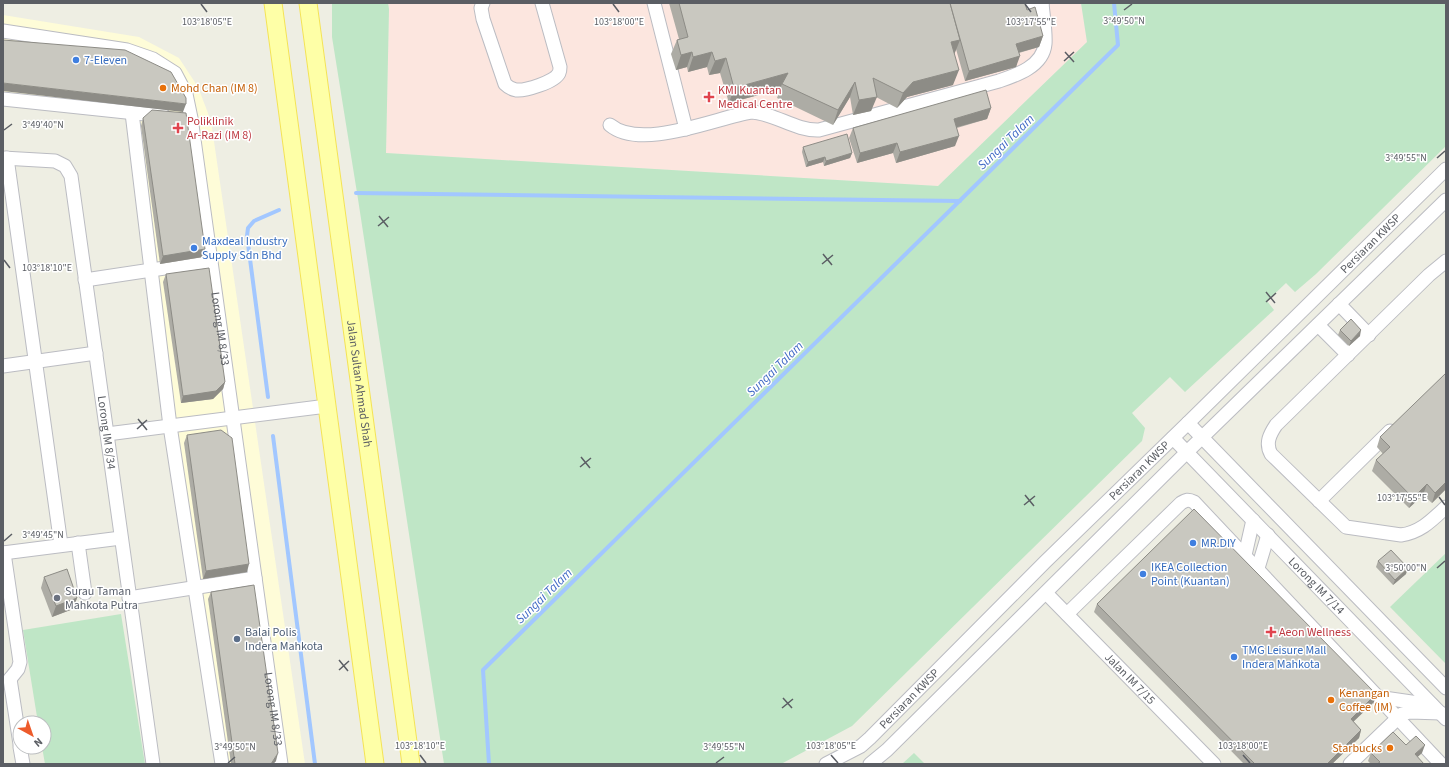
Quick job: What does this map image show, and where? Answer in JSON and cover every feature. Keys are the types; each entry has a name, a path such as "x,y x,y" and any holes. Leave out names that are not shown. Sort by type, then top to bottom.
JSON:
{"main road":[{"path":"273,3 375,764"},
{"name":"Jalan Sultan Ahmad Shah","path":"308,3 411,764"}],"street":[{"path":"483,3 481,8 483,19 505,84 509,88 517,90 551,81 559,73 560,67 542,3"},
{"path":"654,3 686,129"},
{"path":"610,125 625,133 650,135 686,129 751,112 760,112 809,130 820,130 1014,76 1031,67 1039,57 1045,44 1042,3 1020,5"},
{"name":"Lorong IM 8/33","path":"3,31 127,50 153,59 175,74 186,94 191,118 280,764"},
{"path":"3,99 191,118"},
{"path":"132,113 170,426 222,764"},
{"path":"5,158 36,362 61,545"},
{"name":"Lorong IM 8/34","path":"5,158 55,161 65,166 71,176 153,764"},
{"name":"Persiaran KWSP","path":"826,764 856,748 870,738 1045,562 1188,424 1446,169"},
{"path":"1423,191 1442,203"},
{"name":"Persiaran KWSP","path":"870,764 887,750 1187,452 1442,203"},
{"path":"85,280 211,261"},
{"path":"1446,261 1439,266 1276,425 1269,436 1268,442 1268,449 1271,454 1346,527 1401,535 1415,532 1422,528 1446,507"},
{"path":"1339,304 1369,335"},
{"path":"1318,325 1348,355"},
{"path":"3,366 96,353"},
{"path":"107,434 327,406"},
{"path":"1319,501 1402,420"},
{"name":"Lorong IM 7/14","path":"1188,424 1446,688"},
{"name":"Lorong IM 7/14","path":"1173,438 1440,712"},
{"path":"1067,614 1181,503 1187,500 1194,502 1258,568 1441,764"},
{"path":"1245,555 1253,520"},
{"path":"1258,568 1268,535"},
{"path":"14,715 6,677 18,669 20,662 8,611 3,553 121,538"},
{"path":"78,543 85,593"},
{"path":"1045,562 1061,578"},
{"path":"129,598 255,578"},
{"name":"Jalan IM 7/15","path":"1046,593 1214,764"},
{"path":"1377,697 1440,712"},
{"path":"1357,762 1402,714 1410,712 1440,712"},
{"path":"368,764 372,740"}],"shaded area":[{"name":"KMI Kuantan Medical Centre","path":"388,3 1081,3 1087,42 938,186 386,153"},
{"path":"3,15 139,37 179,58 198,87 211,121 305,764 222,764 127,112 3,100"}],"green space":[{"path":"332,3 388,3 386,153 938,186 1087,42 1081,3 1446,3 1446,146 1316,274 1295,292 1286,283 1267,301 1274,310 1185,392 1170,377 1132,413 1145,428 1142,441 852,726 781,764 444,764 332,37"},
{"path":"1446,553 1446,664 1390,607"},
{"path":"121,614 145,764 45,764 43,755 52,755 52,715 37,715 23,630"},
{"path":"914,753 925,764 902,764"}],"building":[{"name":"KMI Kuantan Medical Centre","path":"679,3 950,3 960,40 951,42 959,70 913,82 903,93 873,78 877,97 859,100 855,82 838,110 782,84 788,73 734,88 726,58 715,61 712,52 693,57 692,52 681,55 677,40 688,37"},
{"path":"950,3 1025,3 1027,10 1035,7 1043,36 1016,44 1020,56 969,71"},
{"path":"3,40 125,50 171,72 186,98 186,104 3,83"},
{"path":"986,90 991,108 954,119 959,136 900,152 897,143 860,153 853,128"},
{"path":"152,110 186,113 205,249 163,256 143,118"},
{"path":"847,134 852,153 826,161 825,157 808,162 803,147"},
{"path":"209,268 225,382 216,391 183,396 166,274"},
{"path":"1351,319 1361,330 1351,341 1340,330"},
{"path":"1446,373 1446,482 1435,493 1427,484 1413,498 1376,460 1390,447 1380,437"},
{"path":"221,430 232,438 249,564 206,571 187,435"},
{"name":"TMG Leisure Mall Indera Mahkota","path":"1194,509 1376,694 1351,719 1361,730 1327,764 1255,764 1097,604"},
{"path":"1391,550 1408,568 1395,580 1378,561"},
{"path":"67,569 77,598 56,606 44,577"},
{"path":"254,585 278,753 271,764 235,764 211,592"},
{"name":"Starbucks","path":"1393,732 1406,745 1416,736 1425,745 1415,754 1424,764 1377,764 1380,762 1371,753"}],"waterway":[{"name":"Sungai Talam","path":"489,764 483,670 1118,45 1114,3"},
{"path":"356,193 960,201"},
{"path":"268,397 247,236 248,228 254,221 279,210"},
{"path":"273,436 315,764"}],"place":[{"name":"7-Eleven","path":"76,60"},
{"name":"Mohd Chan (IM 8)","path":"163,88"},
{"name":"KMI Kuantan Medical Centre","path":"709,97"},
{"name":"Poliklinik Ar-Razi (IM 8)","path":"178,128"},
{"name":"Maxdeal Industry Supply Sdn Bhd","path":"194,248"},
{"name":"MR.DIY","path":"1193,543"},
{"name":"IKEA Collection Point (Kuantan)","path":"1143,574"},
{"name":"Surau Taman Mahkota Putra","path":"57,598"},
{"name":"Aeon Wellness","path":"1271,632"},
{"name":"Balai Polis Indera Mahkota","path":"237,639"},
{"name":"TMG Leisure Mall Indera Mahkota","path":"1234,657"},
{"name":"Kenangan Coffee (IM)","path":"1331,700"},
{"name":"Starbucks","path":"1390,748"}]}
